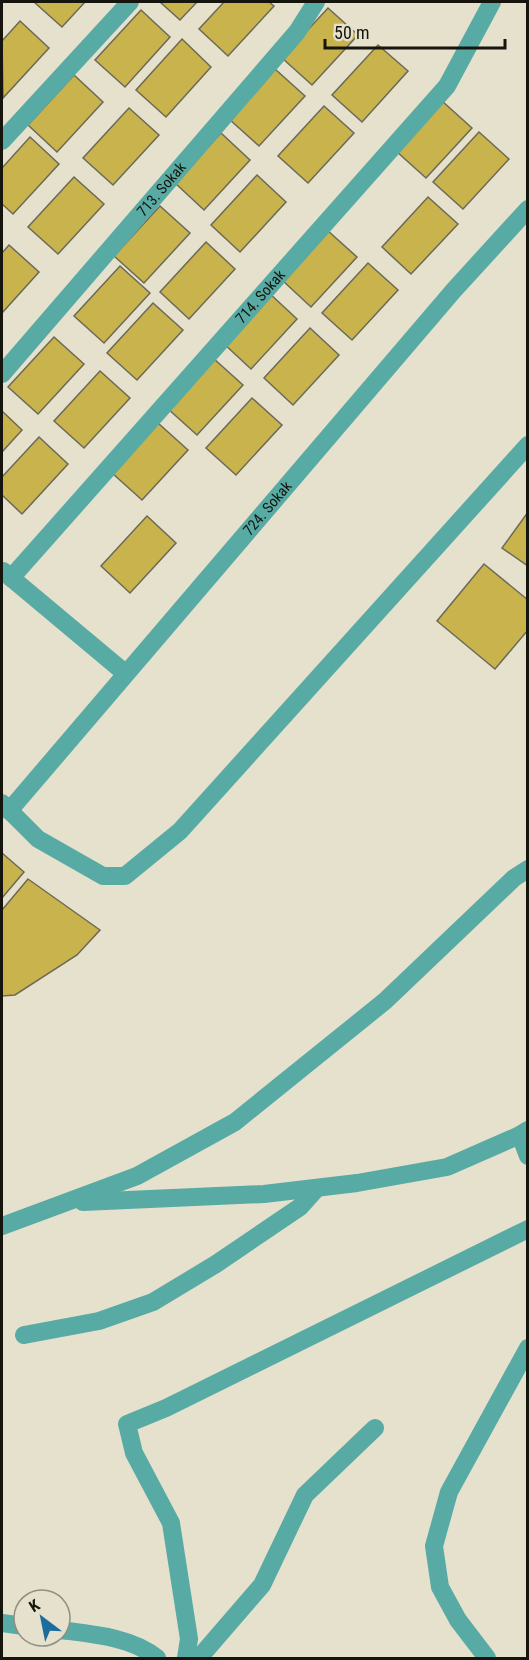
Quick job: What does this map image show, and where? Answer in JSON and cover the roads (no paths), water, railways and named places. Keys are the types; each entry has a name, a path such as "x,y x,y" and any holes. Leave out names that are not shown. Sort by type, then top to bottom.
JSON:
{"street":[{"path":"2,141 130,2"},
{"name":"713. Sokak","path":"2,374 297,32 316,2"},
{"name":"714. Sokak","path":"6,574 447,86 492,2"},
{"name":"724. Sokak","path":"5,807 125,673 528,209"},
{"path":"5,807 38,839 103,876 125,876 180,831 528,445"},
{"path":"6,574 125,673"},
{"path":"2,1226 137,1176 235,1122 385,1001 514,878 528,869"},
{"path":"66,1203 264,1194 317,1188 447,1167 524,1133 528,1156"},
{"path":"24,1335 99,1321 153,1302 216,1264 300,1207 317,1188"},
{"path":"186,1659 189,1639 171,1522 134,1453 127,1424 166,1408 528,1229"},
{"path":"487,1659 458,1620 440,1587 434,1546 449,1492 528,1348"},
{"path":"199,1659 262,1585 305,1495 375,1428"},
{"path":"72,1632 118,1640 150,1652 157,1659"}]}
